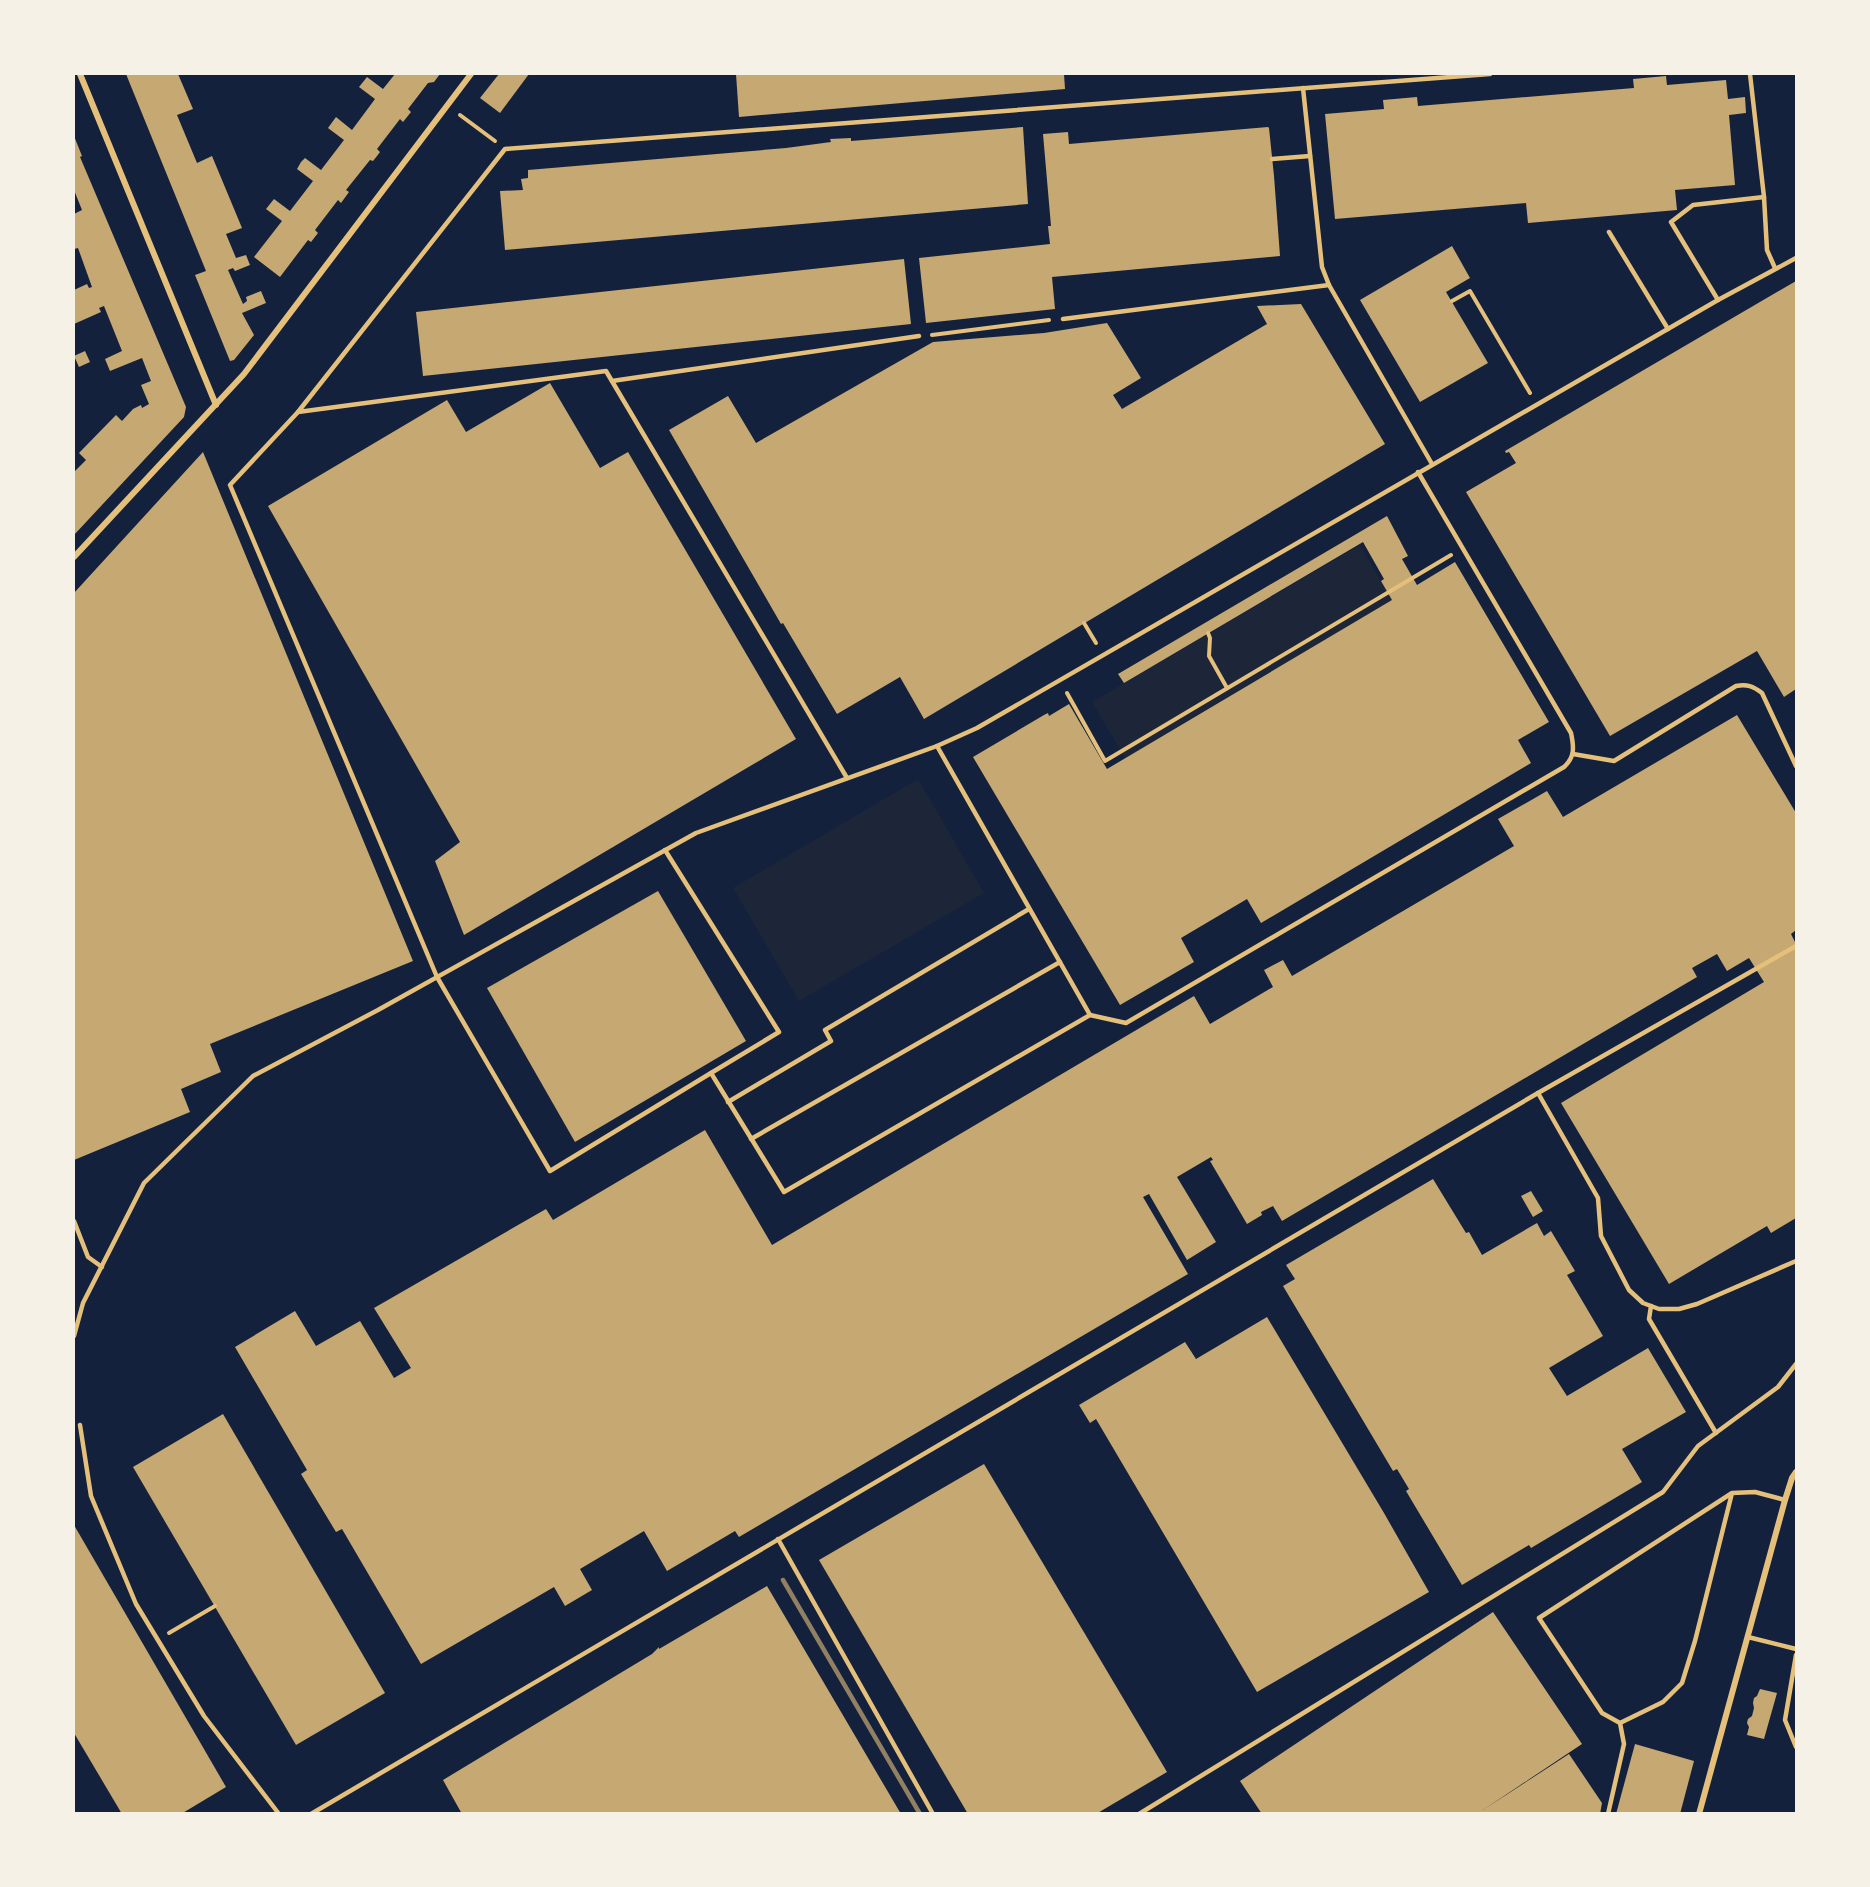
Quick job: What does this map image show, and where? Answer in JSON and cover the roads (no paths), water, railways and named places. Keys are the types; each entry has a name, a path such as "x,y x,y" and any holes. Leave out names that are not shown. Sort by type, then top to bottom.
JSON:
{"street":[{"path":"80,74 216,405"},
{"path":"74,557 244,374 471,74"},
{"path":"1700,1814 1785,1500 1792,1478 1797,1472"}],"lane":[{"path":"665,850 779,1032 550,1171 437,977 230,485 298,412 506,149 1490,74"},
{"path":"1750,74 1764,197 1767,250 1775,268"},
{"path":"1303,88 1322,267 1329,285 1431,464"},
{"path":"1272,159 1310,156"},
{"path":"1718,300 1671,222 1693,205 1764,197"},
{"path":"1609,232 1668,329"},
{"path":"74,1336 83,1303 144,1183 253,1077 696,833 937,746 977,728 1431,464 1718,300 1797,258"},
{"path":"1063,319 1329,285"},
{"path":"612,381 919,336"},
{"path":"298,412 606,371 847,778"},
{"path":"711,1073 784,1192 1090,1014 1126,1023 1564,767 1573,754 1571,733 1418,472"},
{"path":"1573,754 1614,761 1736,687 1745,685 1754,687 1762,693 1797,766"},
{"path":"937,746 1090,1014"},
{"path":"728,1102 831,1041 825,1030 1029,909"},
{"path":"311,1814 1538,1093 1797,946"},
{"path":"751,1139 1060,962"},
{"path":"1538,1093 1598,1198 1601,1236 1629,1290 1643,1303 1659,1309 1678,1309 1697,1304 1797,1261"},
{"path":"74,1221 88,1257 102,1267"},
{"path":"1651,1306 1649,1318 1716,1433"},
{"path":"1139,1814 1663,1492 1698,1446 1778,1388 1797,1364"},
{"path":"80,1425 91,1496 136,1604 204,1716 279,1814"},
{"path":"1620,1723 1602,1713 1539,1618 1732,1493 1755,1492 1785,1500"},
{"path":"1620,1723 1663,1702 1682,1683 1695,1641 1732,1493"},
{"path":"778,1539 933,1814"},
{"path":"1748,1637 1797,1649"},
{"path":"1797,1655 1785,1720 1797,1747"},
{"path":"1608,1814 1624,1744 1620,1723"}],"railway":[{"path":"783,1580 920,1814"}]}
